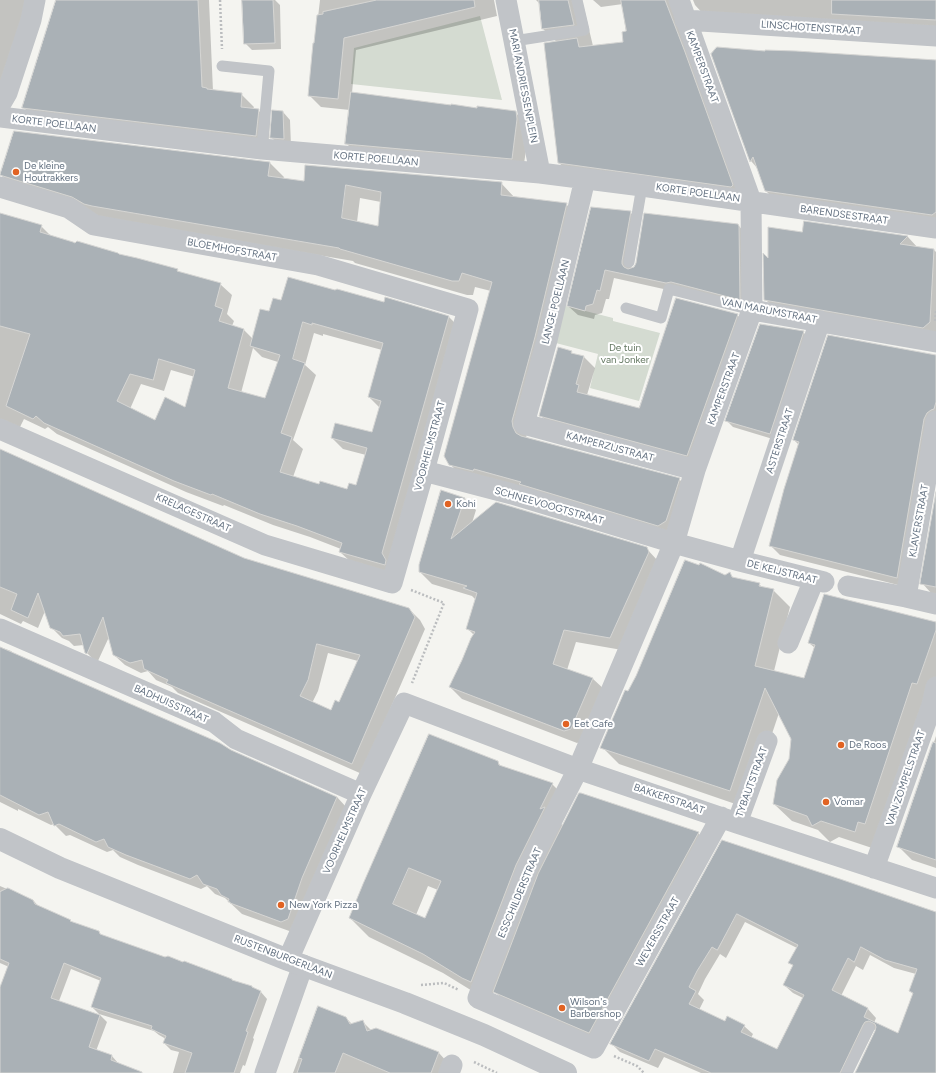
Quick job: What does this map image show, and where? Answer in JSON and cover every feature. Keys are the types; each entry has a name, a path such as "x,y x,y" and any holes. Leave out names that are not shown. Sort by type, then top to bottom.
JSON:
{"street":[{"path":"0,105 7,93 31,20 35,0"},
{"name":"MARI ANDRIESSENPLEIN","path":"506,0 540,173"},
{"name":"KAMPERSTRAAT","path":"578,769 674,543 695,470 752,310 751,201 678,0"},
{"name":"LINSCHOTENSTRAAT","path":"685,20 936,36"},
{"name":"KORTE POELLAAN","path":"0,117 262,149 540,173 751,201"},
{"name":"LANGE POELLAAN","path":"524,424 547,340 585,179"},
{"name":"BLOEMHOFSTRAAT","path":"0,186 68,208 94,225 318,265 468,309"},
{"name":"BARENDSESTRAAT","path":"751,201 936,228"},
{"name":"VOORHELMSTRAAT","path":"392,583 468,309"},
{"name":"VAN MARUMSTRAAT","path":"752,310 936,342"},
{"name":"ASTERSTRAAT","path":"740,561 820,321"},
{"name":"KLAVERSTRAAT","path":"906,597 936,421"},
{"name":"KAMPERZIJSTRAAT","path":"524,424 695,470"},
{"name":"KRELAGESTRAAT","path":"0,429 265,544 392,583"},
{"name":"SCHNEEVOOGTSTRAAT","path":"424,471 512,494 674,543 740,561"},
{"name":"DE KEIJSTRAAT","path":"740,561 819,581 788,643"},
{"path":"848,586 936,604"},
{"name":"BADHUISSTRAAT","path":"0,629 214,722 236,739 361,794"},
{"name":"VAN ZOMPELSTRAAT","path":"874,868 934,699"},
{"name":"VOORHELMSTRAAT","path":"265,1073 295,963 361,794 404,704"},
{"name":"BAKKERSTRAAT","path":"404,704 578,769 936,888"},
{"name":"TYBAUTSTRAAT","path":"729,820 767,741"},
{"name":"ESSCHILDERSTRAAT","path":"578,769 527,869 478,998 594,1048"},
{"name":"WEVERSSTRAAT","path":"594,1048 729,820"},
{"name":"RUSTENBURGERLAAN","path":"0,839 60,868 295,963 448,1020 566,1073"}],"lane":[{"path":"514,41 584,30 577,0"},
{"path":"222,66 269,71 262,149"},
{"path":"629,262 642,186"},
{"name":"VAN MARUMSTRAAT","path":"626,308 661,318 669,289 752,310"},
{"path":"847,1073 869,1028"}],"path":[{"path":"220,0 222,66"},
{"path":"392,583 444,602 404,704"},
{"path":"594,1048 638,1066 644,1073"},
{"path":"476,1064 478,1056"}],"green space":[{"path":"480,16 502,100 351,84 354,48"},
{"name":"De tuin van Jonker","path":"562,305 613,318 613,321 660,333 639,401 590,388 598,354 552,342"}],"building":[{"path":"56,0 198,0 202,87 207,89 242,93 241,107 259,109 256,136 22,108"},
{"path":"242,0 273,0 275,43 244,44"},
{"path":"377,0 474,0 475,7 344,38 338,99 308,96 317,15 323,14 323,12"},
{"path":"539,0 568,0 574,25 542,29"},
{"path":"621,0 665,0 733,185 731,187 558,163 544,43 577,38 579,47 623,42 622,32 626,31"},
{"path":"832,0 936,0 936,20 832,14"},
{"path":"717,47 936,60 936,212 932,215 765,191 753,157 750,162 711,54"},
{"path":"351,92 477,108 477,106 516,111 517,119 512,159 345,144"},
{"path":"272,110 283,111 284,139 270,138"},
{"path":"14,131 270,162 268,176 304,181 305,165 502,182 501,195 567,203 535,337 512,421 513,427 516,433 521,436 680,478 666,521 658,526 519,484 521,482 474,469 473,471 449,465 444,456 492,282 462,273 459,281 452,281 339,248 92,206 84,204 72,197 0,175","holes":["346,185 381,192 378,226 342,218"]},
{"path":"591,207 631,211 622,261 624,267 628,269 634,267 636,263 644,213 738,224 740,300 671,282 666,283 605,270 600,291 597,290 593,304 586,306 585,311 567,306"},
{"path":"0,213 42,225 40,232 75,243 77,241 119,254 178,269 177,271 221,283 215,306 223,309 219,321 244,329 228,388 265,398 280,355 250,346 260,309 269,311 273,298 281,300 288,277 384,302 385,297 449,316 382,553 386,560 385,565 339,552 342,543 174,481 44,423 36,416 33,419 6,406 30,334 0,326","holes":["303,322 312,325 312,323 383,343 368,397 381,401 372,432 335,423 331,438 367,448 356,485 349,483 347,489 320,481 319,484 280,472 292,437 281,433 305,363 293,359","159,359 195,370 185,407 165,397 155,420 117,401 130,374 153,380"]},
{"path":"804,221 908,236 900,244 934,249 930,322 923,328 764,300 763,253 768,258 768,227 802,232"},
{"path":"676,298 738,314 687,456 539,416 558,347 572,351 571,353 584,356 576,384 579,385 577,392 639,408"},
{"path":"760,324 804,331 770,434 725,421"},
{"path":"828,335 936,355 936,402 934,409 927,413 924,419 897,578 769,546 784,489 799,442 793,440"},
{"path":"0,449 244,558 409,608 415,617 352,764 166,683 168,680 144,669 142,660 130,663 113,655 103,617 87,654 85,653 80,634 63,636 60,632 50,628 38,593 28,618 11,610 17,594 0,587","holes":["317,644 360,655 339,702 335,700 331,710 300,696 308,680"]},
{"path":"441,490 465,498 451,539 496,502 647,547 649,552 610,638 564,630 553,664 593,678 571,729 564,731 449,687 475,632 466,629 477,593 463,588 467,586 419,572 419,565"},
{"path":"936,492 936,587 920,584"},
{"path":"685,560 699,565 700,563 725,575 730,572 732,577 760,583 759,586 774,589 755,666 804,678 815,645 808,643 824,594 936,622 936,630 917,684 912,683 865,824 858,822 855,832 821,821 812,826 807,816 773,804 777,780 789,759 791,739 765,688 730,791 600,748 625,690 628,691 636,676"},
{"path":"0,647 220,743 231,750 337,797 302,878 288,919 281,922 230,903 228,902 229,899 221,895 217,889 203,884 197,875 190,879 108,847 104,839 96,842 59,824 54,826 48,812 39,815 0,795"},
{"path":"429,734 498,761 499,765 553,783 540,809 545,807 516,865 471,982 423,954 349,918","holes":["409,868 441,881 425,918 393,904"]},
{"path":"933,742 936,743 936,860 897,847"},
{"path":"579,793 699,832 589,1033 493,992 538,874"},
{"path":"722,840 936,912 936,1073 855,1073 875,1031 875,1024 869,1021 865,1022 863,1025 840,1073 711,1073 655,1049 649,1061 610,1044","holes":["737,914 798,945 788,963 793,965 783,985 804,995 777,1049 741,1032 745,1025 727,1016 725,1021 689,1004 696,991 689,987 697,971 712,947 717,950","861,947 885,960 917,969 909,991 913,993 898,1033 864,1017 868,1008 832,990 848,958 854,962"]},
{"path":"8,888 33,900 35,904 71,920 70,921 99,931 100,934 165,957 168,956 183,962 184,961 232,980 252,986 261,991 246,1031 248,1032 234,1073 185,1073 192,1053 163,1043 166,1036 151,1029 152,1026 91,1007 101,978 64,963 51,998 100,1015 89,1047 112,1055 111,1060 142,1073 0,1073 0,987 9,963 0,959 0,892"},
{"path":"318,1006 346,1017 350,1024 363,1020 367,1031 376,1028 439,1052 431,1073 390,1073 343,1053 335,1073 297,1073 302,1059 299,1058"}],"place":[{"name":"De kleine Houtrakkers","path":"16,172"},
{"name":"Kohi","path":"448,504"},
{"name":"Eet Cafe","path":"566,724"},
{"name":"De Roos","path":"841,745"},
{"name":"Vomar","path":"826,802"},
{"name":"New York Pizza","path":"281,905"},
{"name":"Wilson's Barbershop","path":"562,1008"}]}
